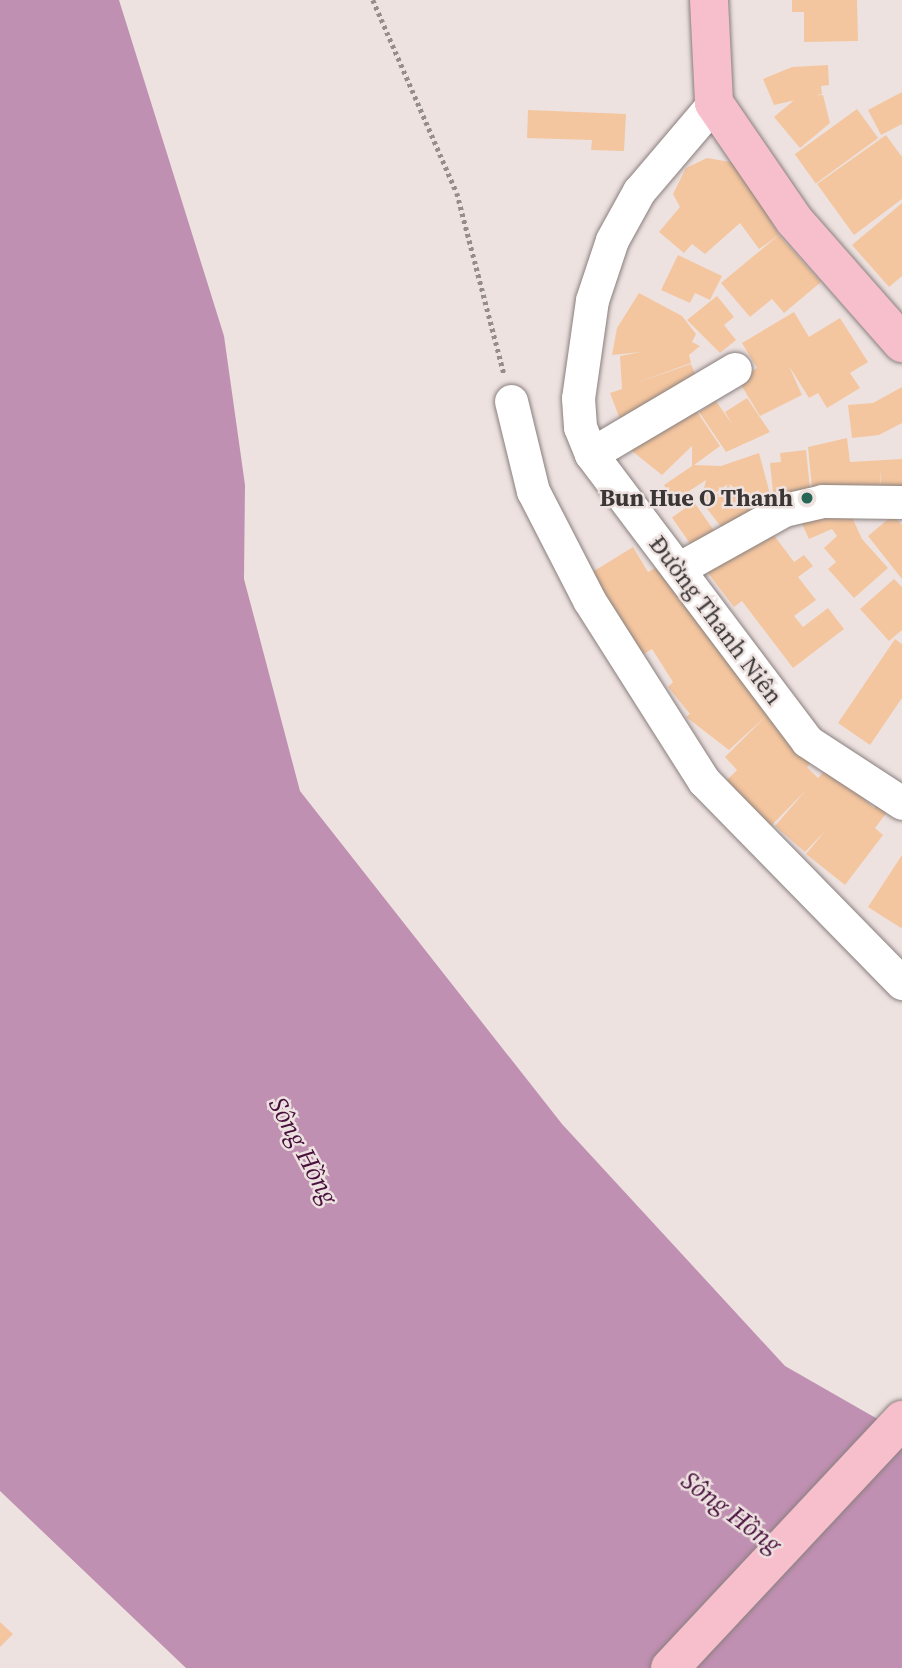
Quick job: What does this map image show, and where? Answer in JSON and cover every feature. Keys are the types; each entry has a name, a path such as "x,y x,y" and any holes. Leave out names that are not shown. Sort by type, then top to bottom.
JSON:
{"main road":[{"path":"709,0 714,103 794,220 902,343"},
{"path":"670,1668 902,1420"}],"street":[{"name":"Đường Thanh Niên","path":"714,103 639,191 612,240 592,300 578,398 591,454 807,741 902,803"},
{"path":"591,454 735,369"},
{"path":"511,401 533,491 589,600 704,781 902,983"},
{"path":"678,569 784,510 822,501 902,502"}],"path":[{"path":"373,0 457,193 511,401"}],"water":[{"name":"Sông Hồng","path":"0,0 119,0 224,336 245,485 244,579 300,791 562,1124 785,1366 902,1433 902,1668 186,1668 0,1491"}],"building":[{"path":"792,0 857,0 858,41 804,42 804,12 792,12"},
{"path":"828,65 829,85 821,86 822,94 774,105 763,79 792,67"},
{"path":"902,92 902,124 881,135 868,110"},
{"path":"823,95 830,123 800,148 774,117 799,96"},
{"path":"857,109 878,138 816,183 795,154"},
{"path":"528,110 626,114 624,151 591,150 592,140 527,138"},
{"path":"886,135 902,157 902,199 854,235 817,184"},
{"path":"707,158 736,163 779,235 759,249 740,223 705,254 692,244 684,253 659,232 680,207 673,194 686,168"},
{"path":"902,203 902,276 889,287 852,245"},
{"path":"779,235 821,282 784,313 772,299 750,317 721,283"},
{"path":"678,255 722,276 710,300 695,293 690,303 661,290"},
{"path":"639,293 682,316 696,334 692,342 700,346 689,355 691,363 633,384 691,364 695,374 621,422 610,393 622,389 620,356 641,352 612,355 617,328"},
{"path":"717,296 734,317 724,325 736,340 720,353 687,320"},
{"path":"794,312 809,337 840,318 868,362 850,373 860,388 827,408 818,393 809,398 789,366 802,395 760,416 738,380 757,368 742,343"},
{"path":"902,387 902,423 879,435 852,438 848,405 873,403"},
{"path":"747,398 770,432 726,452 699,412 716,401 732,424 725,412"},
{"path":"690,401 720,446 694,465 721,466 759,453 773,505 726,533 701,501 706,480 674,501 664,485 692,466 692,446 662,475 622,443"},
{"path":"847,438 850,462 902,459 902,498 880,497 881,469 879,492 812,488 808,447"},
{"path":"806,450 811,498 774,502 770,463 781,462 780,453"},
{"path":"694,502 717,535 695,550 672,517"},
{"path":"845,502 862,539 888,568 854,598 828,569 836,562 824,548 837,536 832,529 809,539 799,517"},
{"path":"893,515 902,525 902,579 868,536"},
{"path":"770,530 794,562 804,555 813,566 798,577 816,600 794,616 803,627 828,608 844,629 793,668 742,601 734,607 705,569"},
{"path":"633,547 648,572 664,563 812,762 807,767 818,778 830,765 874,808 878,803 888,811 875,828 883,835 845,885 806,854 825,831 805,852 775,826 806,790 770,827 723,784 737,770 725,757 767,715 729,750 686,717 690,714 668,687 673,682 652,649 637,658 586,576"},
{"path":"894,579 902,587 902,630 889,641 860,609"},
{"path":"895,639 902,644 902,698 870,745 838,723"},
{"path":"902,855 902,927 901,928 868,907"},
{"path":"0,1622 13,1634 0,1647"}],"place":[{"name":"Bun Hue O Thanh","path":"807,498"}]}
